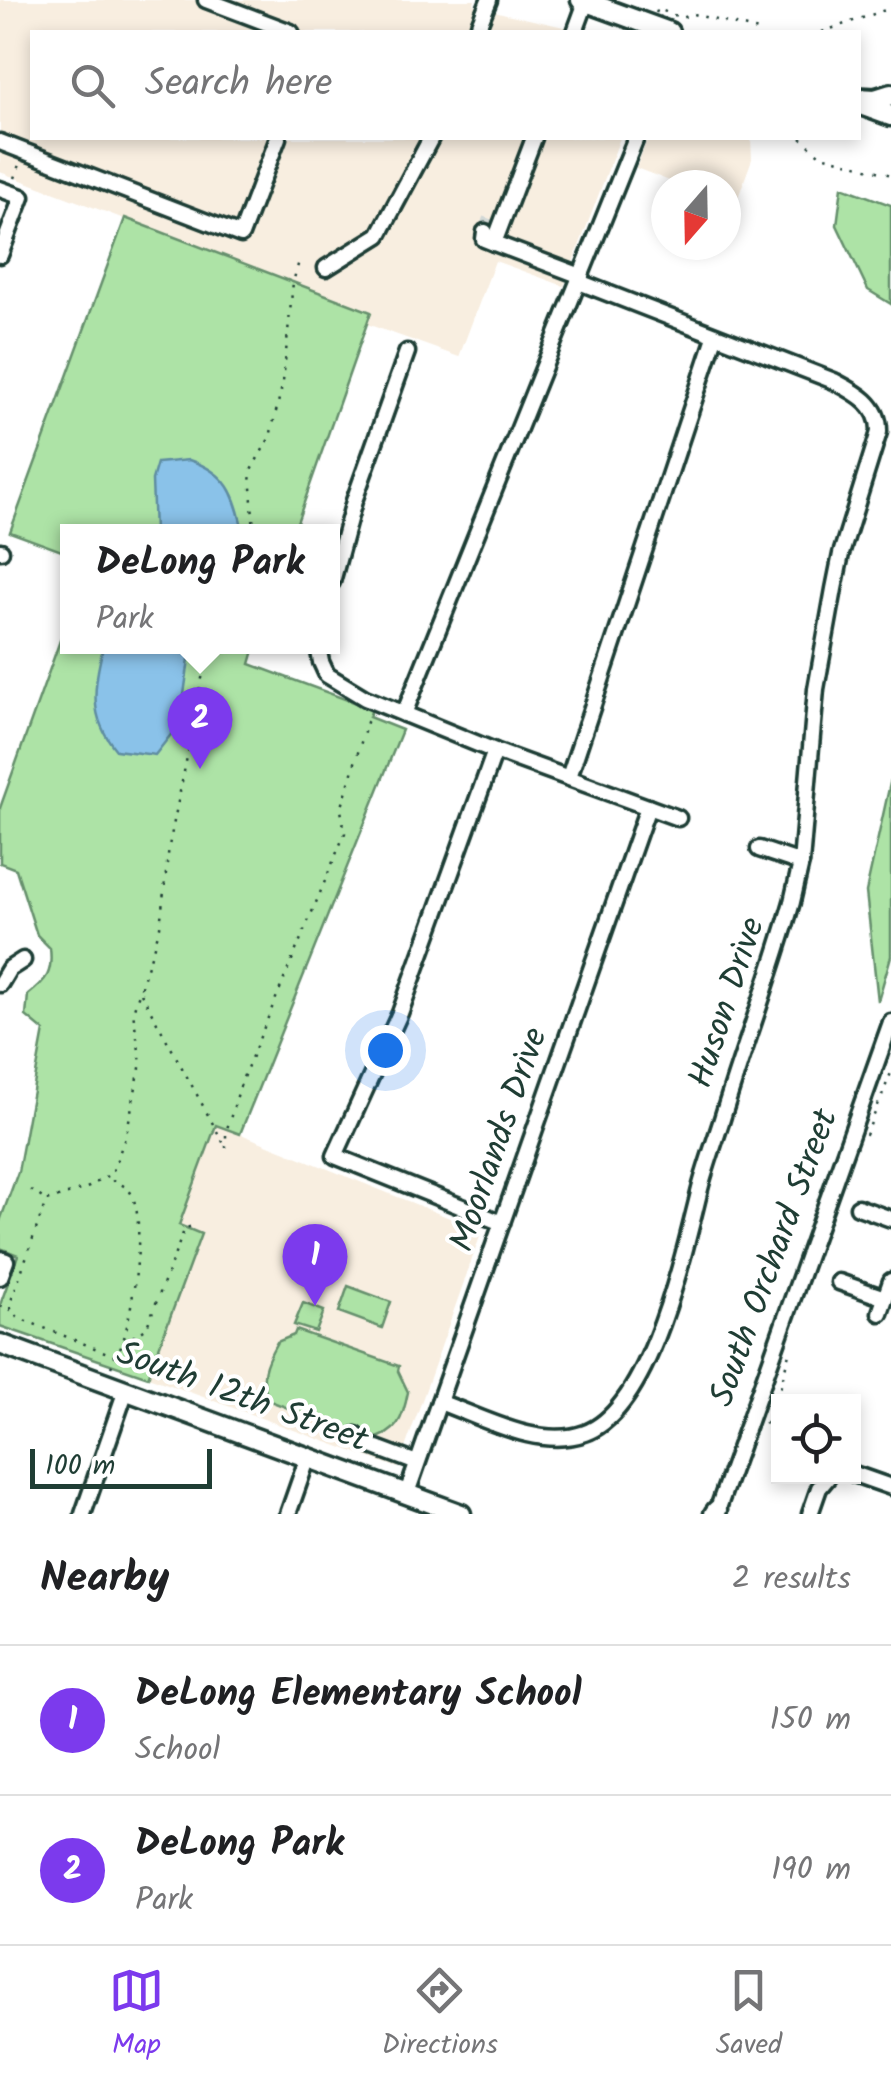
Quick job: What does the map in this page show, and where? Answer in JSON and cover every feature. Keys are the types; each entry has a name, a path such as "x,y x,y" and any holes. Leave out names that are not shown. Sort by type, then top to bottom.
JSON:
{"highway":[{"path":"861,101 891,96"}],"main road":[{"path":"588,1 663,30"},
{"path":"861,102 891,116"},
{"name":"South 12th Street","path":"0,1344 461,1514"}],"street":[{"path":"206,0 286,30"},
{"path":"477,30 489,0"},
{"path":"576,30 588,1"},
{"path":"0,142 241,235 277,140"},
{"path":"326,268 380,235 430,140"},
{"path":"533,140 488,238 715,338 569,778"},
{"path":"404,714 635,140"},
{"path":"0,255 10,193"},
{"name":"Huson Drive","path":"439,1402 536,1436 572,1436 600,1426 629,1393 674,1291 701,1184 780,944 801,864 816,690 841,554 880,424 859,394 834,381 715,338"},
{"path":"340,553 354,501 408,352"},
{"path":"319,654 328,674 341,686 378,704 678,818"},
{"path":"495,751 400,1013 335,1156 502,1223"},
{"name":"Moorlands Drive","path":"407,1494 648,806"},
{"path":"759,849 801,864"},
{"path":"0,984 10,969 23,960"},
{"name":"South Orchard Street","path":"716,1513 887,1047 891,1022"},
{"path":"858,1207 891,1219"},
{"path":"0,1277 3,1260"},
{"path":"840,1282 886,1298"},
{"path":"880,1314 891,1282"},
{"path":"83,1514 126,1390"},
{"path":"356,1435 366,1444 417,1463"},
{"path":"288,1514 308,1457"},
{"path":"861,1476 891,1487"},
{"path":"810,1514 822,1484"}],"path":[{"path":"828,30 891,8"},
{"path":"658,9 680,18 693,14 754,30"},
{"path":"802,140 818,154 891,174"},
{"path":"10,193 24,151"},
{"path":"253,524 250,472 264,452 284,382 293,282 300,258"},
{"path":"113,1181 139,1073 133,1012 160,927 169,846 208,654"},
{"path":"140,992 226,1148 226,1132 242,1080 345,834 340,810 367,722 378,704"},
{"path":"862,1144 891,1072"},
{"path":"46,1201 112,1173"},
{"path":"102,1180 126,1187 134,1200 136,1216 133,1290 123,1343 111,1367"},
{"path":"30,1190 46,1201"},
{"path":"12,1310 10,1304 46,1201"},
{"path":"123,1343 146,1329 185,1228 197,1226"},
{"path":"0,1306 47,1330 115,1356"},
{"path":"779,1394 790,1347"}],"shaded area":[{"path":"0,0 475,0 474,5 577,30 30,30 30,140 619,140 564,286 495,261 459,357 367,324 370,312 0,172"},
{"path":"647,140 751,140 752,159 741,189 741,170 651,170 651,174 636,168"},
{"path":"216,1124 482,1231 398,1468 148,1377 200,1234 179,1226"}],"green space":[{"path":"842,187 891,205 891,304 868,290 837,225"},
{"path":"125,218 371,312 296,524 60,524 60,550 10,532"},
{"path":"60,641 60,654 253,654 250,664 372,709 369,717 402,730 240,1134 216,1125 179,1225 201,1234 148,1377 0,1326 0,1305 18,1255 0,1248 0,1221 18,1172 44,1031 26,1016 28,995 47,975 51,957 50,948 37,935 16,869 0,863 0,808"},
{"path":"891,779 891,956 878,1001 866,892"},
{"path":"348,1286 391,1302 382,1328 339,1312"},
{"path":"303,1303 324,1311 316,1332 294,1325"},
{"path":"296,1330 399,1366 408,1392 393,1429 370,1440 270,1401 264,1385 266,1364 277,1342 294,1335"}],"water":[{"path":"189,460 213,471 228,486 241,524 154,524 152,480 157,463"},
{"path":"102,654 191,654 180,723 155,755 116,750 97,713 96,688"}],"tunnel":[{"path":"485,232 492,213"}],"place":[{"name":"DeLong Park","path":"200,769"},
{"name":"DeLong Elementary School","path":"315,1306"}]}
